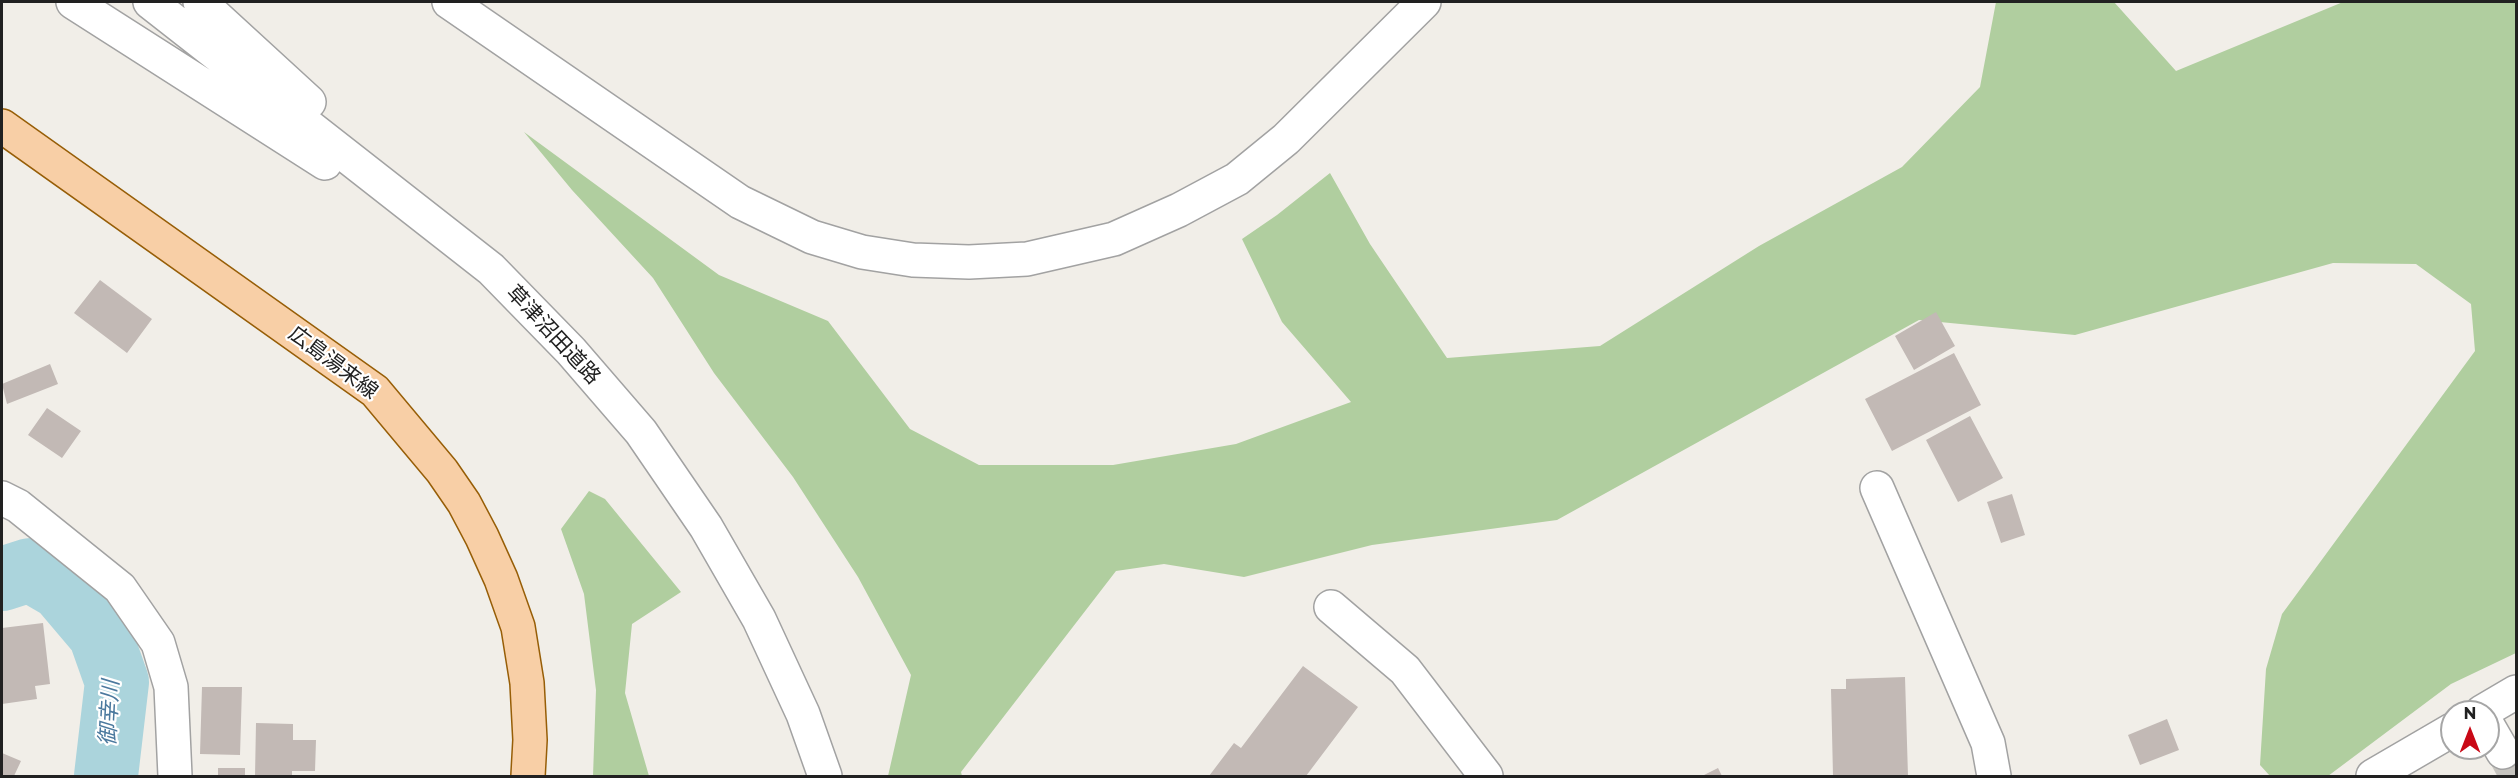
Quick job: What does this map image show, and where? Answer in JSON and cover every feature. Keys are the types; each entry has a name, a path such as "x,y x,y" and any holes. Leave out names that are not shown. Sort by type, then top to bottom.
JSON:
{"main road":[{"name":"広島湯来線","path":"2,126 375,391 442,471 464,503 482,537 501,579 518,627 527,683 530,740 528,777"}],"street":[{"path":"73,2 491,270"},
{"name":"草津沼田道路","path":"150,2 491,270 571,351 641,432 706,527 759,619 803,714 825,777"},
{"path":"200,2 491,270"},
{"path":"449,2 740,202 812,237 862,252 913,260 969,262 1027,259 1114,239 1179,210 1237,179 1286,139 1424,2"},
{"path":"1877,488 1988,743 1994,777"},
{"path":"2,498 18,506 120,588 158,644 171,687 176,777"},
{"path":"1331,607 1405,670 1486,777"},
{"path":"2500,702 2517,692"},
{"path":"2373,777 2440,737"}],"green space":[{"path":"1996,2 2114,2 2176,71 2343,2 2516,2 2516,653 2451,684 2328,776 2270,776 2260,765 2266,669 2282,614 2475,351 2471,304 2416,264 2333,263 2075,335 1919,320 1557,520 1372,545 1244,577 1164,564 1116,571 961,772 962,776 888,776 911,675 858,577 793,477 714,373 653,278 572,190 524,132 719,275 828,321 910,429 979,465 1113,465 1236,444 1351,402 1282,322 1242,239 1277,215 1330,173 1370,244 1447,358 1600,346 1759,246 1902,167 1980,87"},
{"path":"589,491 605,499 681,592 632,624 625,693 649,776 593,776 596,690 584,594 561,529"}],"building":[{"path":"100,280 152,319 127,353 74,313"},
{"path":"1936,312 1955,346 1914,370 1895,336"},
{"path":"1954,353 1981,405 1892,451 1865,399"},
{"path":"50,364 58,384 7,404 2,384"},
{"path":"47,408 81,431 62,458 28,435"},
{"path":"1970,416 2003,478 1958,502 1926,440"},
{"path":"2012,494 2025,535 2001,543 1987,502"},
{"path":"43,623 50,684 35,686 37,699 2,704 2,628"},
{"path":"1303,666 1358,707 1306,776 1209,776 1234,743 1241,748"},
{"path":"1905,677 1908,776 1833,776 1831,689 1846,689 1846,679"},
{"path":"202,687 242,687 240,755 200,754"},
{"path":"2167,719 2179,750 2140,765 2128,735"},
{"path":"256,723 293,724 293,740 316,740 315,771 292,771 292,776 255,776"},
{"path":"2,753 21,761 14,776 2,776"},
{"path":"218,768 245,768 245,776 218,776"},
{"path":"1718,768 1722,776 1704,775"}],"waterway":[{"name":"御幸川","path":"2,579 30,570 61,588 100,634 117,682 106,776"}],"tunnel":[{"path":"2503,752 2516,776"}]}
